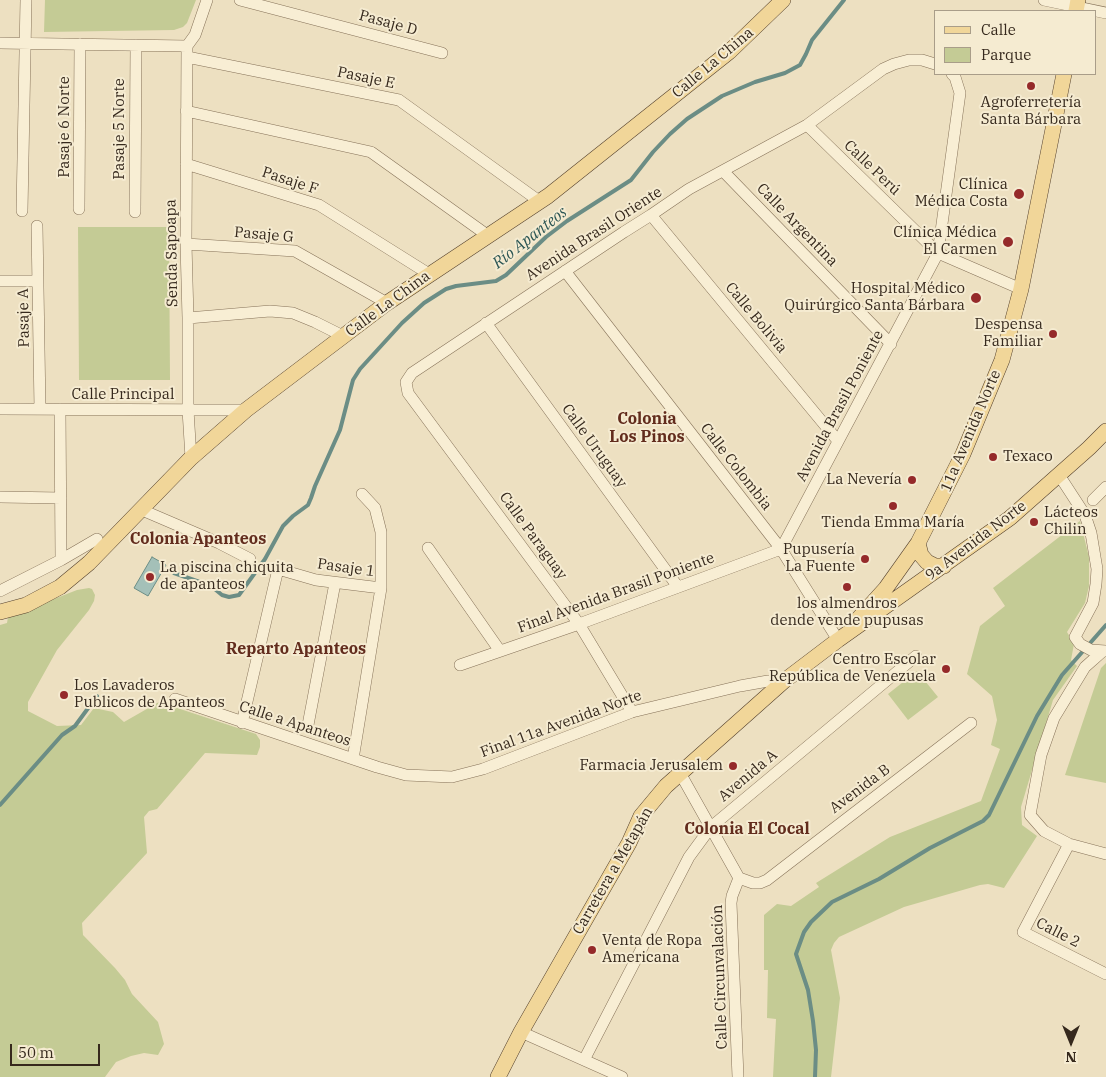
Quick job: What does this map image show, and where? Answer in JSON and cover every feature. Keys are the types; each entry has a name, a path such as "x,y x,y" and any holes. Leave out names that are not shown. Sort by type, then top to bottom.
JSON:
{"main road":[{"name":"Calle La China","path":"0,612 26,604 60,587 89,563 191,458 246,410 387,303 539,201 729,52 783,0"},
{"name":"11a Avenida Norte","path":"838,640 886,588 918,543 964,454 1002,360 1020,289 1064,75"},
{"name":"9a Avenida Norte","path":"838,640 1010,518 1106,431"},
{"path":"918,543 921,555 927,562 935,566 944,566"},
{"name":"Carretera a Metapán","path":"498,1077 521,1032 629,843 642,816 666,786 680,773 784,681 838,640"}],"street":[{"path":"22,211 26,0"},
{"path":"186,51 207,0"},
{"name":"Pasaje D","path":"240,0 442,53"},
{"path":"1044,0 1094,10"},
{"name":"Pasaje E","path":"0,44 136,45 186,51 399,100 539,201"},
{"name":"Pasaje 6 Norte","path":"79,209 80,44"},
{"name":"Pasaje 5 Norte","path":"135,212 136,45"},
{"name":"Senda Sapoapa","path":"186,51 188,410 191,458"},
{"path":"807,125 883,69 909,60 922,60 934,64"},
{"name":"Avenida Brasil Poniente","path":"781,549 938,253 960,93 953,75"},
{"path":"186,111 371,152 487,235"},
{"name":"Avenida Brasil Oriente","path":"406,382 412,373 688,189 807,125"},
{"name":"Calle Perú","path":"807,125 938,253 1020,289"},
{"name":"Pasaje F","path":"186,164 319,205 429,274"},
{"name":"Calle Argentina","path":"723,171 891,344"},
{"name":"Calle Bolivia","path":"651,215 838,441"},
{"name":"Pasaje A","path":"37,226 40,409"},
{"name":"Pasaje G","path":"186,244 296,251 387,303"},
{"name":"Calle Colombia","path":"565,271 781,549 838,640"},
{"path":"0,281 38,281"},
{"path":"188,318 270,311 293,313 342,336"},
{"name":"Calle Uruguay","path":"486,323 678,587"},
{"name":"Calle Paraguay","path":"406,382 408,393 579,624 632,712"},
{"name":"Calle Principal","path":"0,409 246,410"},
{"path":"60,409 61,560"},
{"path":"1059,475 1085,515 1091,533 1097,569 1093,603 1075,637 1080,644 1091,650 1105,651"},
{"path":"1093,500 1106,488"},
{"path":"353,759 381,588 381,532 375,508 362,494"},
{"path":"0,497 61,498"},
{"path":"142,510 219,543 250,559"},
{"path":"0,591 97,539"},
{"path":"428,548 500,651"},
{"name":"Final Avenida Brasil Poniente","path":"460,665 579,624 781,549"},
{"name":"Pasaje 1","path":"242,723 278,569 335,583 381,588"},
{"path":"308,725 335,583"},
{"path":"1105,651 1085,667 1054,718 1041,755 1030,815 1044,831 1069,844 1106,854"},
{"name":"Avenida A","path":"584,1060 688,857 711,826 916,656"},
{"name":"Final 11a Avenida Norte","path":"377,767 406,775 458,776 483,769 632,712 757,682 784,681"},
{"name":"Calle a Apanteos","path":"175,699 377,767"},
{"name":"Avenida B","path":"739,878 753,883 767,880 972,723"},
{"path":"680,773 739,878"},
{"name":"Calle 2","path":"1069,844 1023,932 1106,974"},
{"name":"Calle Circunvalación","path":"738,1077 731,903 739,878"},
{"path":"521,1032 622,1077"}],"green space":[{"path":"45,0 196,0 187,23 183,27 174,30 44,32"},
{"path":"78,227 169,227 170,380 79,380"},
{"path":"1080,521 1089,557 1089,586 1085,603 1067,632 1074,644 1071,660 1077,666 1053,700 1021,807 1022,825 1037,836 1004,888 988,884 980,885 904,907 839,937 831,950 840,998 831,1077 773,1077 776,1019 767,1018 768,970 764,970 764,915 777,904 791,906 819,887 816,883 890,837 981,801 1000,749 991,745 997,720 992,696 967,674 980,626 1005,606 993,588"},
{"path":"92,589 95,595 94,601 57,650 28,702 28,711 57,726 81,725 94,708 113,712 124,722 159,702 256,734 260,740 260,747 257,755 205,753 157,809 149,811 144,817 147,853 82,923 83,935 115,968 125,980 132,994 158,1022 164,1044 158,1055 144,1053 116,1062 105,1077 0,1077 0,625 7,623 8,617 77,590"},
{"path":"1106,663 1106,783 1065,775 1101,668"},
{"path":"917,671 938,697 908,720 888,694"}],"water":[{"name":"La piscina chiquita de apanteos","path":"152,557 166,565 148,596 134,588"}],"waterway":[{"name":"Río Apanteos","path":"174,573 211,586 222,595 229,597 239,595 265,559 283,526 308,505 340,430 353,380 360,369 402,323 424,303 446,289 496,281 506,275 546,237 567,221 631,180 670,134 687,119 722,96 755,82 785,73 800,65 812,40 844,0"},
{"path":"815,1077 816,1050 813,1021 808,990 796,954 804,932 811,922 832,902 879,879 930,848 983,821 989,815 1037,716 1062,675 1106,625"},
{"name":"Río Apanteos","path":"0,805 62,735 75,726 97,696"}],"place":[{"name":"Agroferretería Santa Bárbara","path":"1031,86"},
{"name":"Clínica Médica Costa","path":"1019,194"},
{"name":"Clínica Médica El Carmen","path":"1008,242"},
{"name":"Hospital Médico Quirúrgico Santa Bárbara","path":"976,298"},
{"name":"Despensa Familiar","path":"1053,334"},
{"name":"Texaco","path":"993,457"},
{"name":"La Nevería","path":"912,480"},
{"name":"Tienda Emma María","path":"893,506"},
{"name":"Lácteos Chilin","path":"1034,522"},
{"name":"Pupusería La Fuente","path":"865,559"},
{"name":"La piscina chiquita de apanteos","path":"150,577"},
{"name":"los almendros dende vende pupusas","path":"847,587"},
{"name":"Centro Escolar República de Venezuela","path":"946,669"},
{"name":"Los Lavaderos Publicos de Apanteos","path":"64,695"},
{"name":"Farmacia Jerusalem","path":"733,766"},
{"name":"Venta de Ropa Americana","path":"592,950"}],"district":[{"name":"Colonia Los Pinos","path":"647,428"},
{"name":"Colonia Apanteos","path":"198,539"},
{"name":"Reparto Apanteos","path":"296,649"},
{"name":"Colonia El Cocal","path":"747,829"}]}
